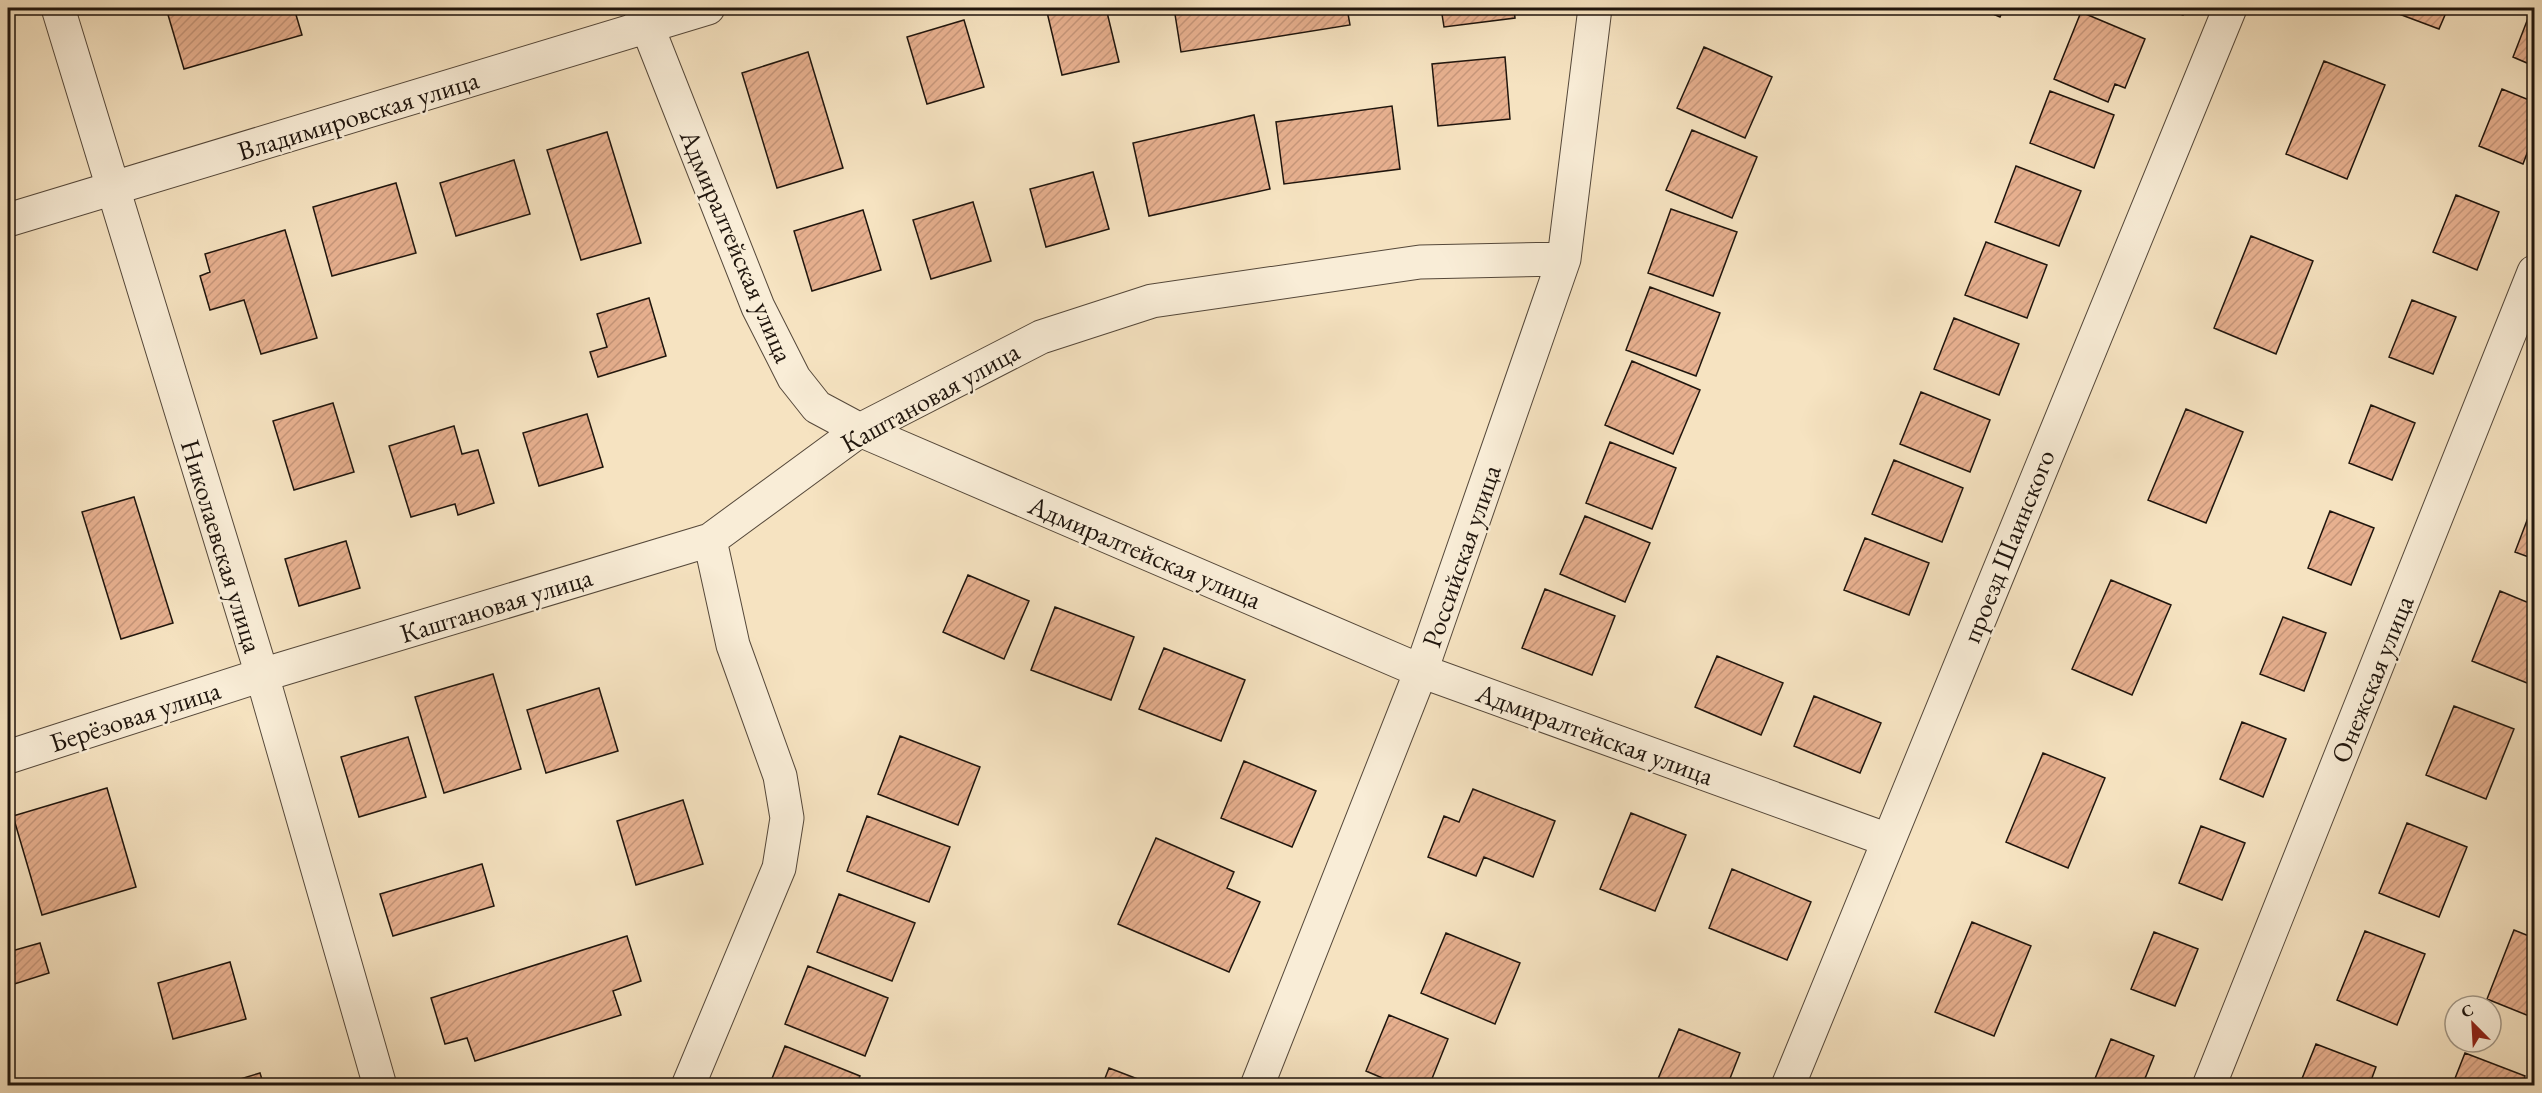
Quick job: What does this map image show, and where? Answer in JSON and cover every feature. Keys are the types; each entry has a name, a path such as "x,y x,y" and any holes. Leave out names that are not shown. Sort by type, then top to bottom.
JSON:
{"street":[{"name":"Николаевская улица","path":"58,8 262,675 380,1086"},
{"name":"Владимировская улица","path":"8,220 113,189 643,17 708,8"},
{"name":"Российская улица","path":"1257,1086 1421,671 1564,259 1595,8"},
{"name":"проезд Шаинского","path":"1788,1086 2230,8"},
{"name":"Адмиралтейская улица","path":"643,17 758,307 794,378 817,407 860,430 1421,671 1888,840"},
{"name":"Каштановая улица","path":"262,675 710,540 860,430 1041,337 1152,301 1420,262 1564,259"},
{"name":"Онежская улица","path":"2209,1086 2535,272"},
{"path":"688,1086 779,868 787,818 780,776 733,645 710,540"},
{"name":"Берёзовая улица","path":"8,757 262,675"}],"building":[{"path":"166,8 294,8 302,35 184,69"},
{"path":"1046,8 1106,8 1119,62 1062,75"},
{"path":"1174,8 1347,8 1350,25 1181,52"},
{"path":"1441,8 1514,8 1515,18 1444,27"},
{"path":"1808,8 1824,8 1822,13"},
{"path":"1900,8 1917,8 1914,13"},
{"path":"1979,8 2004,8 2000,17"},
{"path":"2164,8 2186,8 2183,15"},
{"path":"2383,8 2448,8 2439,29"},
{"path":"2532,8 2534,8 2534,66 2513,57"},
{"path":"2081,12 2145,39 2125,88 2115,84 2108,102 2054,79"},
{"path":"964,20 984,87 927,104 907,37"},
{"path":"1704,47 1772,77 1745,138 1677,108"},
{"path":"808,52 843,168 777,188 742,73"},
{"path":"1505,57 1510,119 1438,126 1432,64"},
{"path":"2324,61 2385,85 2347,179 2286,154"},
{"path":"2502,89 2534,102 2534,135 2523,164 2479,146"},
{"path":"2050,91 2114,115 2094,168 2030,143"},
{"path":"1392,106 1400,169 1284,184 1276,122"},
{"path":"1254,115 1270,189 1149,216 1133,143"},
{"path":"1692,130 1757,157 1732,218 1666,190"},
{"path":"607,132 641,243 581,260 547,150"},
{"path":"514,160 530,214 456,236 440,183"},
{"path":"2016,166 2081,191 2059,246 1995,222"},
{"path":"1093,172 1109,229 1046,247 1030,189"},
{"path":"396,183 416,253 332,276 313,207"},
{"path":"2456,195 2499,212 2477,270 2433,252"},
{"path":"973,202 991,261 931,279 913,220"},
{"path":"1671,209 1737,232 1713,296 1648,273"},
{"path":"863,210 881,270 812,291 794,231"},
{"path":"285,230 317,338 261,354 244,300 210,310 200,276 210,272 205,254"},
{"path":"2251,236 2313,261 2276,354 2214,328"},
{"path":"1986,242 2047,265 2027,318 1965,295"},
{"path":"1650,287 1720,313 1696,376 1626,350"},
{"path":"649,298 666,356 598,377 590,352 607,347 597,314"},
{"path":"2412,300 2456,317 2433,374 2389,357"},
{"path":"1954,318 2019,344 1999,395 1934,369"},
{"path":"1632,361 1700,390 1673,454 1605,425"},
{"path":"1921,392 1990,420 1970,472 1900,444"},
{"path":"333,403 354,472 294,490 273,421"},
{"path":"2371,405 2415,423 2392,480 2349,463"},
{"path":"2186,409 2243,432 2206,523 2148,500"},
{"path":"587,414 603,467 539,486 523,433"},
{"path":"454,426 462,454 478,450 494,503 458,515 455,504 411,517 389,446"},
{"path":"1610,442 1676,468 1652,529 1586,503"},
{"path":"1894,460 1963,488 1942,542 1872,514"},
{"path":"134,497 173,623 121,639 82,512"},
{"path":"2534,502 2534,559 2515,552"},
{"path":"2330,511 2374,528 2351,585 2308,568"},
{"path":"1585,516 1650,543 1625,602 1560,574"},
{"path":"1865,538 1929,563 1909,615 1844,590"},
{"path":"346,541 360,588 299,606 285,559"},
{"path":"968,575 1029,601 1004,659 943,632"},
{"path":"2111,580 2171,605 2132,695 2072,669"},
{"path":"1545,589 1615,616 1592,675 1522,648"},
{"path":"2500,591 2534,605 2534,680 2532,685 2472,661"},
{"path":"1055,607 1134,637 1111,700 1031,670"},
{"path":"2283,617 2326,633 2304,691 2260,674"},
{"path":"1164,648 1245,680 1221,741 1139,709"},
{"path":"1717,656 1783,683 1761,735 1695,707"},
{"path":"493,674 521,769 444,793 415,697"},
{"path":"599,688 618,751 546,773 527,710"},
{"path":"1814,696 1881,723 1860,773 1794,746"},
{"path":"2454,706 2514,729 2486,799 2426,775"},
{"path":"2242,722 2286,739 2263,797 2220,779"},
{"path":"900,736 980,767 958,825 878,794"},
{"path":"408,737 426,797 359,817 341,757"},
{"path":"2043,753 2105,778 2068,868 2006,842"},
{"path":"1244,761 1316,791 1292,847 1221,818"},
{"path":"107,788 136,887 42,915 13,816"},
{"path":"1473,789 1555,821 1533,877 1484,857 1476,876 1428,857 1444,816 1459,822"},
{"path":"683,800 703,864 636,885 617,821"},
{"path":"1631,813 1686,835 1655,911 1600,889"},
{"path":"867,816 950,847 929,902 847,871"},
{"path":"2407,823 2467,847 2439,917 2379,893"},
{"path":"2201,826 2245,843 2222,900 2179,883"},
{"path":"1156,838 1234,872 1227,888 1260,902 1229,972 1118,924"},
{"path":"482,864 494,906 393,936 380,894"},
{"path":"1732,869 1811,902 1787,960 1709,928"},
{"path":"839,894 915,923 892,981 817,952"},
{"path":"1972,922 2031,946 1994,1036 1935,1012"},
{"path":"2514,930 2534,938 2534,1018 2503,1005 2503,994 2489,994"},
{"path":"2365,931 2425,954 2397,1025 2337,1000"},
{"path":"2154,932 2198,949 2175,1006 2131,989"},
{"path":"1446,933 1520,963 1495,1024 1421,993"},
{"path":"627,936 641,981 613,991 621,1015 475,1061 467,1038 445,1044 431,998"},
{"path":"40,943 49,973 8,986 8,952"},
{"path":"230,962 246,1019 173,1039 158,983"},
{"path":"808,966 888,998 865,1056 785,1024"},
{"path":"1389,1015 1448,1039 1429,1086 1401,1086 1366,1071"},
{"path":"1679,1029 1740,1053 1727,1086 1655,1086"},
{"path":"2111,1039 2154,1056 2142,1086 2092,1086"},
{"path":"2316,1044 2376,1067 2369,1086 2299,1086"},
{"path":"785,1046 860,1076 856,1086 769,1086"},
{"path":"2465,1054 2525,1076 2522,1086 2452,1086"},
{"path":"1109,1068 1156,1086 1102,1086"},
{"path":"260,1073 264,1086 217,1086"}]}
